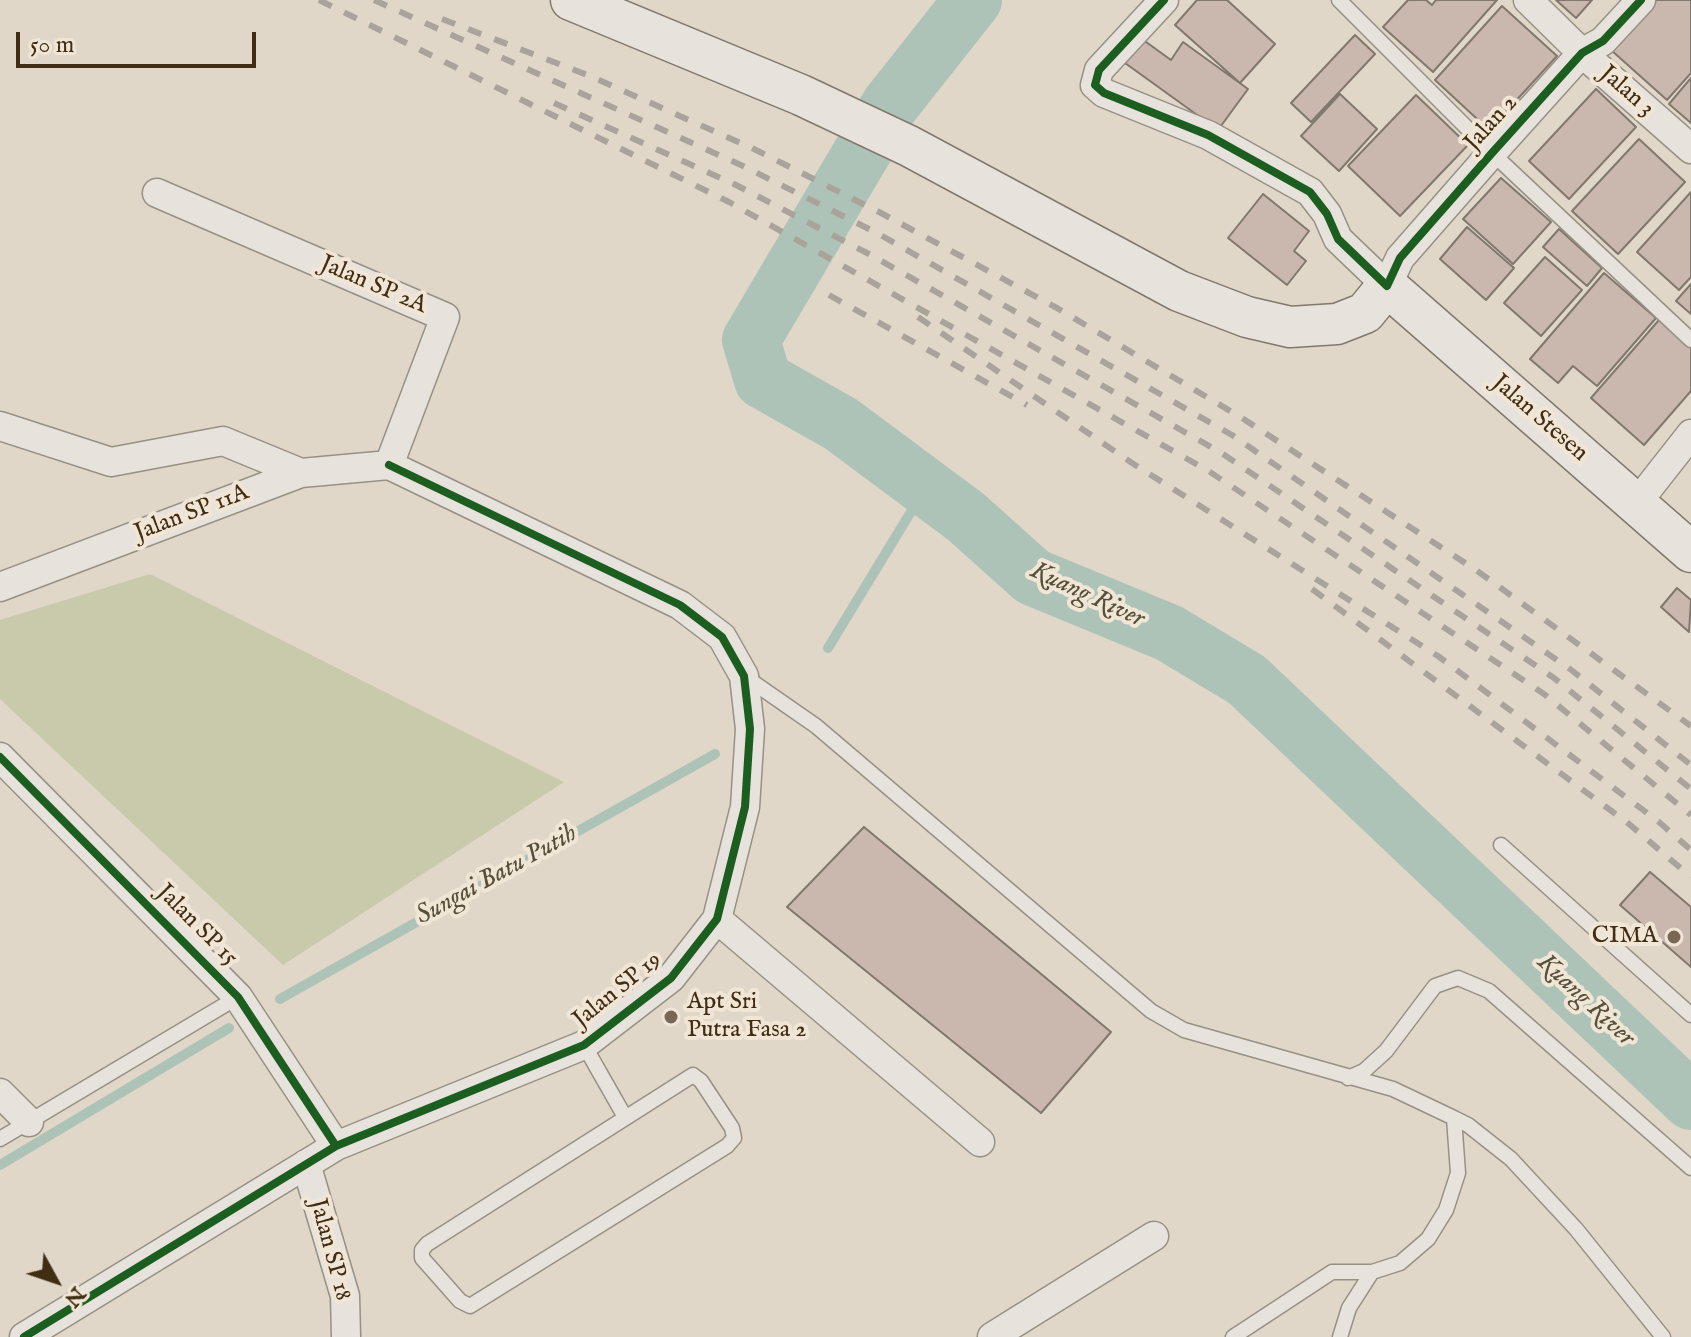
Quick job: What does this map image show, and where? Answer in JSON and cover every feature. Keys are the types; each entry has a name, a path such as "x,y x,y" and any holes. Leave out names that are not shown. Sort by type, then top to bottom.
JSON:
{"main road":[{"path":"571,0 801,95 909,146 1179,291 1247,317 1290,327 1337,324 1365,313 1387,286"},
{"name":"Jalan Stesen","path":"1387,286 1691,552"}],"street":[{"path":"1164,0 1099,70 1095,85 1104,93 1208,135 1310,192 1327,214 1338,239 1387,286"},
{"name":"Jalan 3","path":"1528,0 1582,53 1691,149"},
{"name":"Jalan 2","path":"1387,286 1400,258 1492,153 1582,53 1603,41 1641,0"},
{"name":"Jalan SP 2A","path":"157,193 445,317 389,465"},
{"path":"0,426 111,462 223,441 301,473"},
{"path":"1636,504 1691,434"},
{"name":"Jalan SP 11A","path":"0,587 301,473 389,465"},
{"name":"Jalan SP 19","path":"24,1337 336,1146 584,1045 671,978 717,919 745,807 750,729 744,676 722,637 680,605 389,465"},
{"name":"Jalan SP 15","path":"0,757 238,997 336,1146"},
{"path":"717,919 980,1142"},
{"path":"0,1093 29,1122"},
{"name":"Jalan SP 18","path":"306,1164 345,1296 346,1337"},
{"path":"992,1337 1154,1236"}],"lane":[{"path":"1339,0 1492,153 1691,340"},
{"path":"744,676 816,726 1151,1011 1184,1030 1393,1089 1468,1125 1511,1159 1576,1229 1663,1337"},
{"path":"1501,845 1691,1015"},
{"path":"1347,1078 1364,1071 1386,1051 1435,986 1458,978 1489,991 1691,1168"},
{"path":"0,1139 238,997"},
{"path":"584,1045 625,1117"},
{"path":"693,1075 701,1081 732,1128 734,1138 727,1146 470,1306 460,1301 422,1258 422,1250 625,1117 693,1075"},
{"path":"1233,1337 1332,1272 1372,1272 1400,1263 1428,1239 1446,1210 1458,1173 1454,1118"},
{"path":"1340,1337 1349,1308 1372,1272"}],"green space":[{"path":"150,574 564,782 283,965 0,699 0,620"}],"building":[{"path":"1197,0 1227,0 1275,44 1240,83 1175,25"},
{"path":"1408,0 1426,0 1432,5 1436,0 1497,0 1433,72 1383,27"},
{"path":"1556,0 1592,0 1576,18"},
{"path":"1656,0 1691,0 1691,73 1667,100 1611,50"},
{"path":"1502,6 1557,56 1489,130 1435,80"},
{"path":"1355,35 1375,54 1311,122 1291,103"},
{"path":"1142,39 1171,60 1183,42 1248,89 1218,130 1125,63"},
{"path":"1691,78 1691,123 1669,104"},
{"path":"1596,89 1636,127 1569,199 1529,161"},
{"path":"1340,94 1377,129 1339,171 1301,136"},
{"path":"1416,95 1468,145 1400,216 1348,166"},
{"path":"1639,139 1685,182 1618,254 1572,211"},
{"path":"1501,178 1551,222 1513,264 1463,219"},
{"path":"1691,192 1691,277 1679,290 1637,252"},
{"path":"1263,194 1309,231 1294,251 1306,261 1287,285 1228,238"},
{"path":"1467,227 1514,268 1486,300 1440,259"},
{"path":"1559,229 1602,268 1587,286 1543,247"},
{"path":"1545,257 1582,290 1541,336 1504,303"},
{"path":"1604,273 1656,318 1597,386 1573,366 1558,383 1530,359"},
{"path":"1691,284 1691,314 1676,301"},
{"path":"1659,320 1691,348 1691,391 1644,445 1591,398"},
{"path":"1677,588 1691,600 1689,632 1661,607"},
{"path":"864,827 1111,1032 1041,1113 787,907"},
{"name":"CIMA","path":"1650,872 1691,907 1691,967 1620,905"}],"waterway":[{"name":"Kuang River","path":"973,0 890,105 751,340 763,380 841,424 966,517 1033,577 1169,633 1247,680 1691,1101"},
{"name":"Sungai Batu Putih","path":"828,648 926,487"},
{"name":"Sungai Batu Putih","path":"280,999 715,754"},
{"name":"Sungai Batu Putih","path":"0,1165 229,1028"}],"railway":[{"path":"319,0 729,202 1207,470 1544,694 1691,815"},
{"path":"374,0 743,166 877,233 1232,435 1570,669 1691,765"},
{"path":"442,19 590,76 754,149 1057,308 1242,418 1476,570 1691,726"},
{"path":"554,103 736,185 869,254 1220,452 1554,678 1691,789"},
{"path":"829,295 1027,405"},
{"path":"918,317 1132,463 1438,656 1659,822 1691,850"},
{"path":"1312,589 1629,824 1691,877"}],"cycle path":[{"path":"1164,0 1099,70 1095,85 1104,93 1208,135 1310,192 1327,214 1338,239 1387,286 1400,258 1492,153 1582,53 1603,41 1641,0"},
{"path":"24,1337 336,1146 584,1045 671,978 717,919 745,807 750,729 744,676 722,637 680,605 389,465"},
{"path":"0,757 238,997 336,1146"}],"place":[{"name":"CIMA","path":"1674,937"},
{"name":"Apt Sri Putra Fasa 2","path":"671,1017"}]}
